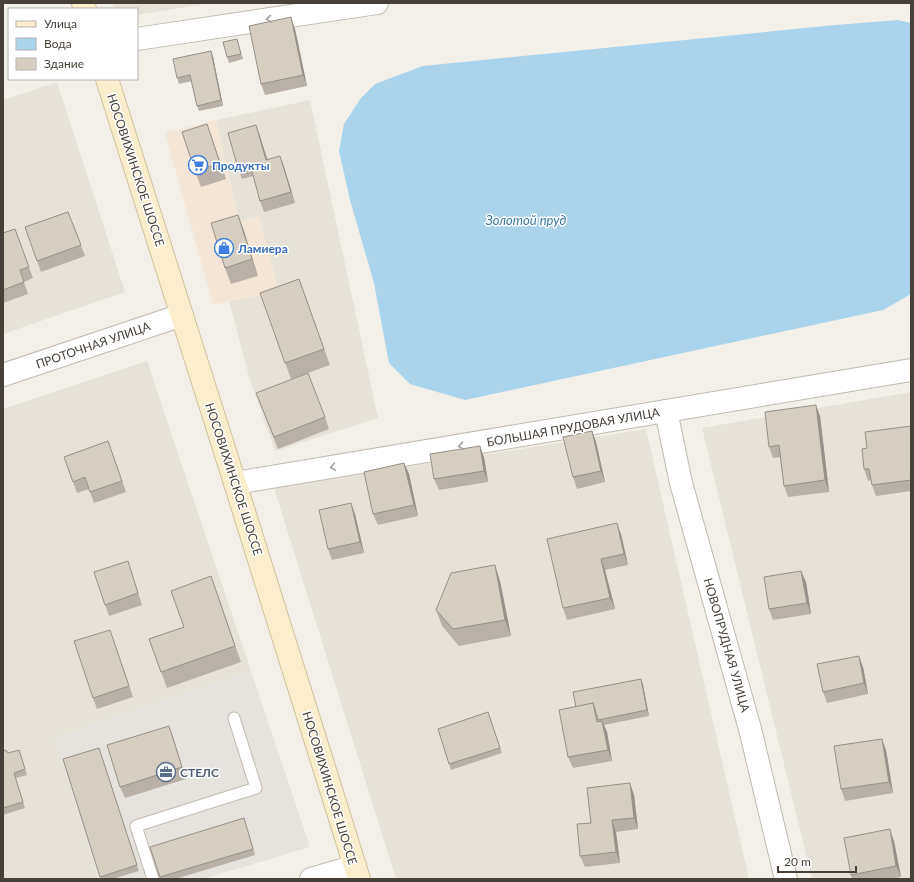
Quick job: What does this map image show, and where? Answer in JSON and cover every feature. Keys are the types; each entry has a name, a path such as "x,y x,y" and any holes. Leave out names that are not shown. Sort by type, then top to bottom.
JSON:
{"main road":[{"name":"НОСОВИХИНСКОЕ ШОССЕ","path":"107,80 357,872"}],"street":[{"path":"138,39 377,3"},
{"name":"ПРОТОЧНАЯ УЛИЦА","path":"3,375 182,315"},
{"name":"БОЛЬШАЯ ПРУДОВАЯ УЛИЦА","path":"235,483 911,370"},
{"name":"НОВОПРУДНАЯ УЛИЦА","path":"666,411 681,483 750,729 786,879"},
{"path":"311,879 357,872"}],"lane":[{"path":"153,879 136,826 256,788 234,718"}],"shaded area":[{"path":"112,3 210,3 138,15 138,8 114,8"},
{"path":"57,82 125,292 3,334 3,100"},
{"path":"310,100 378,418 275,451 250,380 229,301 279,292 259,217 239,222 216,120"},
{"path":"216,120 239,222 259,217 279,292 213,305 165,133"},
{"path":"147,361 251,671 55,738 99,879 3,879 3,409"},
{"path":"911,392 911,879 812,879 702,428"},
{"path":"646,429 749,879 396,879 274,488"},
{"path":"251,671 310,847 203,879 99,879 55,738"}],"water":[{"name":"Золотой пруд","path":"898,20 911,23 911,294 883,310 465,400 410,384 389,363 374,283 350,200 339,151 344,124 361,98 375,84 423,66"}],"building":[{"path":"291,17 303,75 261,84 249,26"},
{"path":"237,39 241,54 227,57 223,42"},
{"path":"211,51 221,100 197,106 190,75 177,78 173,59"},
{"path":"207,124 220,163 195,171 182,132"},
{"path":"256,125 266,160 280,156 291,192 260,201 250,164 238,168 228,133"},
{"path":"68,212 81,245 37,261 25,227"},
{"path":"238,215 252,259 225,268 211,223"},
{"path":"15,229 29,267 20,270 24,282 3,290 3,233"},
{"path":"299,279 324,349 285,363 260,293"},
{"path":"308,373 325,417 274,437 256,393"},
{"path":"816,405 825,480 784,486 779,445 769,447 765,412"},
{"path":"911,426 911,480 872,485 869,469 864,469 862,449 867,448 865,432"},
{"path":"592,431 601,471 573,477 563,437"},
{"path":"108,441 122,481 90,492 85,477 73,482 64,457"},
{"path":"480,446 484,471 434,479 430,454"},
{"path":"404,463 414,505 373,514 364,472"},
{"path":"351,503 360,542 328,549 319,510"},
{"path":"617,523 624,554 601,559 610,598 563,608 547,539"},
{"path":"128,561 138,593 105,605 94,572"},
{"path":"495,565 505,620 453,629 436,610 451,573"},
{"path":"801,571 807,603 769,609 764,577"},
{"path":"211,576 235,646 161,672 149,639 184,627 171,591"},
{"path":"110,630 129,686 93,698 74,641"},
{"path":"859,656 864,683 823,692 817,664"},
{"path":"641,679 647,710 598,720 593,703 576,707 573,692"},
{"path":"593,703 597,722 602,721 608,750 568,757 559,710"},
{"path":"488,712 500,748 449,764 438,729"},
{"path":"169,726 182,767 120,787 107,745"},
{"path":"882,739 889,782 841,789 834,746"},
{"path":"99,748 137,865 100,877 63,759"},
{"path":"6,750 8,753 19,750 25,769 14,773 23,802 3,808 3,751"},
{"path":"630,783 634,818 612,820 616,852 580,856 577,824 591,823 587,788"},
{"path":"244,818 253,849 160,877 150,847"},
{"path":"890,829 896,866 851,875 844,838"}],"place":[{"name":"Продукты","path":"198,165"},
{"name":"Ламиера","path":"224,248"},
{"name":"СТЕЛС","path":"166,772"}]}
